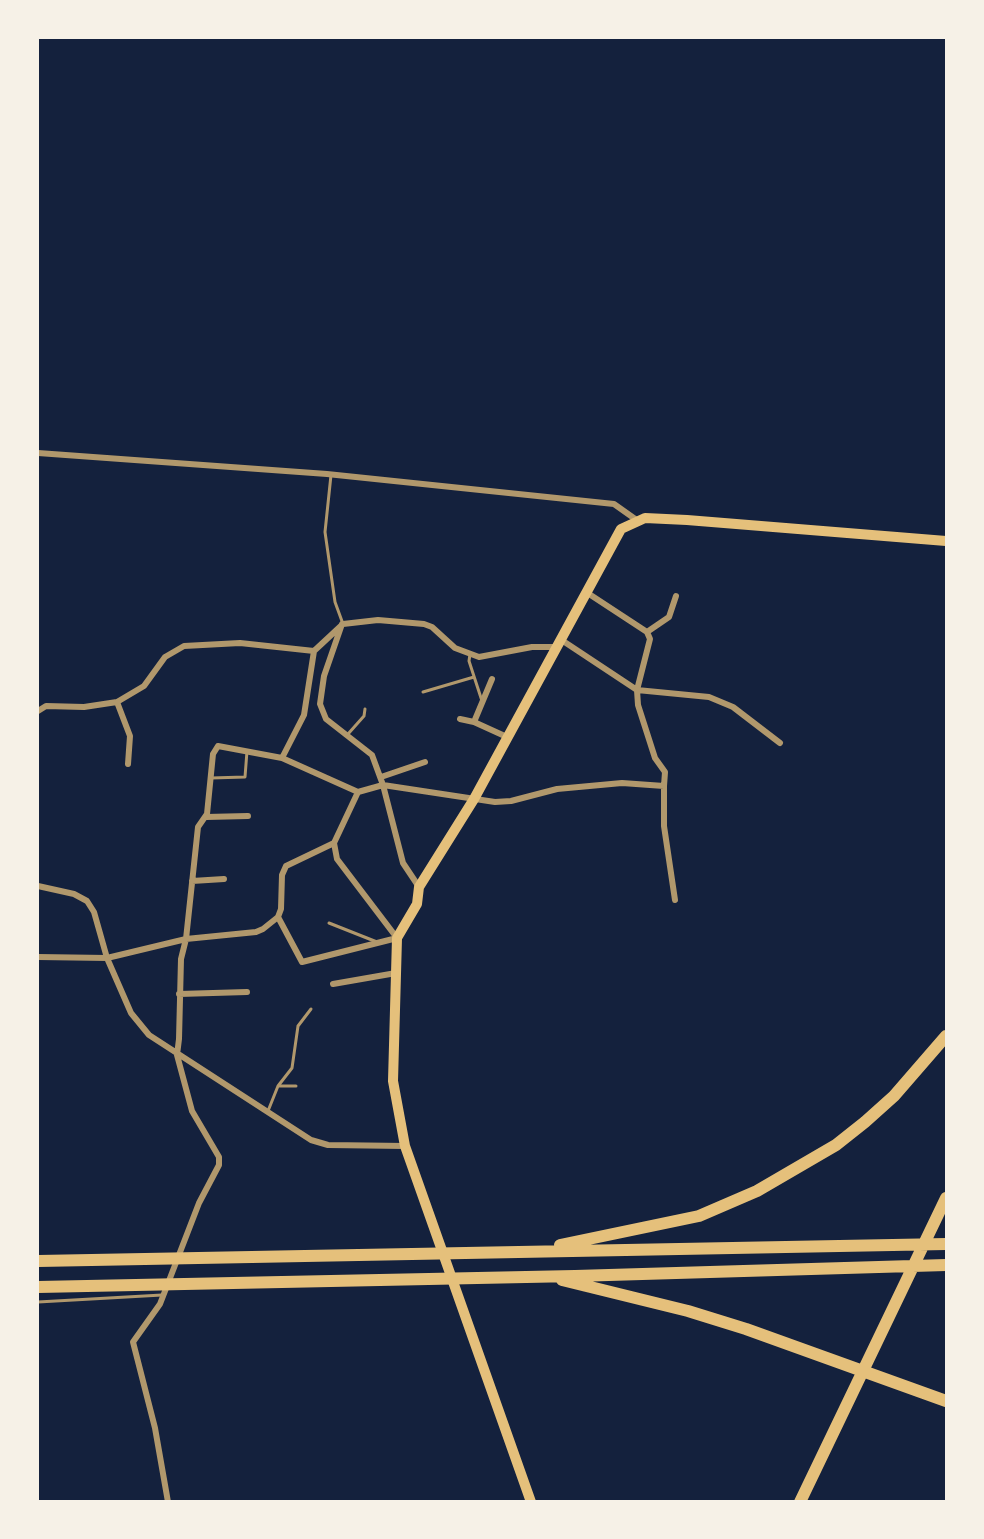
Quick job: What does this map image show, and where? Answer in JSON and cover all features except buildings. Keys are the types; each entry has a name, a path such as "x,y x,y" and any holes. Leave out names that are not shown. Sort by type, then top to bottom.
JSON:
{"highway":[{"path":"528,1251 699,1216 757,1191 836,1145 865,1122 894,1096 946,1036"},
{"path":"800,1502 946,1198"},
{"path":"38,1261 942,1244"},
{"path":"38,1287 575,1276 946,1265"},
{"path":"545,1276 688,1311 746,1329 946,1401"}],"main road":[{"path":"531,1502 405,1146 393,1081 393,1004 397,938 417,904 419,887 474,799 621,529 639,523 645,518 946,541"}],"street":[{"path":"38,453 331,474 614,504 639,523"},
{"path":"586,592 646,632 650,639 636,690 638,705 655,758 664,772 664,826 675,900"},
{"path":"646,632 669,617 676,596"},
{"path":"282,758 304,715 314,651 343,624 378,620 424,624 432,627 455,648 479,657 558,643 636,690 709,697 733,707 780,743"},
{"path":"343,624 324,676 320,704 326,718 372,755 381,777 403,863 419,887"},
{"path":"38,711 46,706 84,707 117,702 144,686 165,657 184,646 240,643 314,651"},
{"path":"474,722 492,679"},
{"path":"117,702 130,736 128,764"},
{"path":"460,718 507,737"},
{"path":"168,1502 155,1428 133,1342 156,1313 199,1203 220,1161 192,1111 177,1055 181,959 186,939 198,826 206,817 213,754 218,746 282,758 358,792 383,785 474,799 511,801 557,789 622,783 664,786"},
{"path":"381,777 425,762"},
{"path":"334,843 286,866 282,875 282,899 278,917 302,962 397,938 337,859 334,843 358,792"},
{"path":"206,817 248,816"},
{"path":"192,881 224,879"},
{"path":"38,886 74,894 87,901 94,912 108,958 131,1013 149,1035 177,1055 208,1071 311,1140 328,1145 405,1146"},
{"path":"38,957 108,958 186,939 256,932 278,917"},
{"path":"333,984 396,973"},
{"path":"179,994 247,992"}],"lane":[{"path":"331,474 325,532 335,602 343,624"},
{"path":"470,654 469,661 483,702"},
{"path":"423,692 474,677"},
{"path":"347,735 364,716 365,709"},
{"path":"211,778 245,777 247,751"},
{"path":"329,923 378,943"},
{"path":"268,1111 278,1086 292,1068 298,1026 311,1009"},
{"path":"278,1086 296,1086"},
{"path":"38,1302 164,1295"}]}
